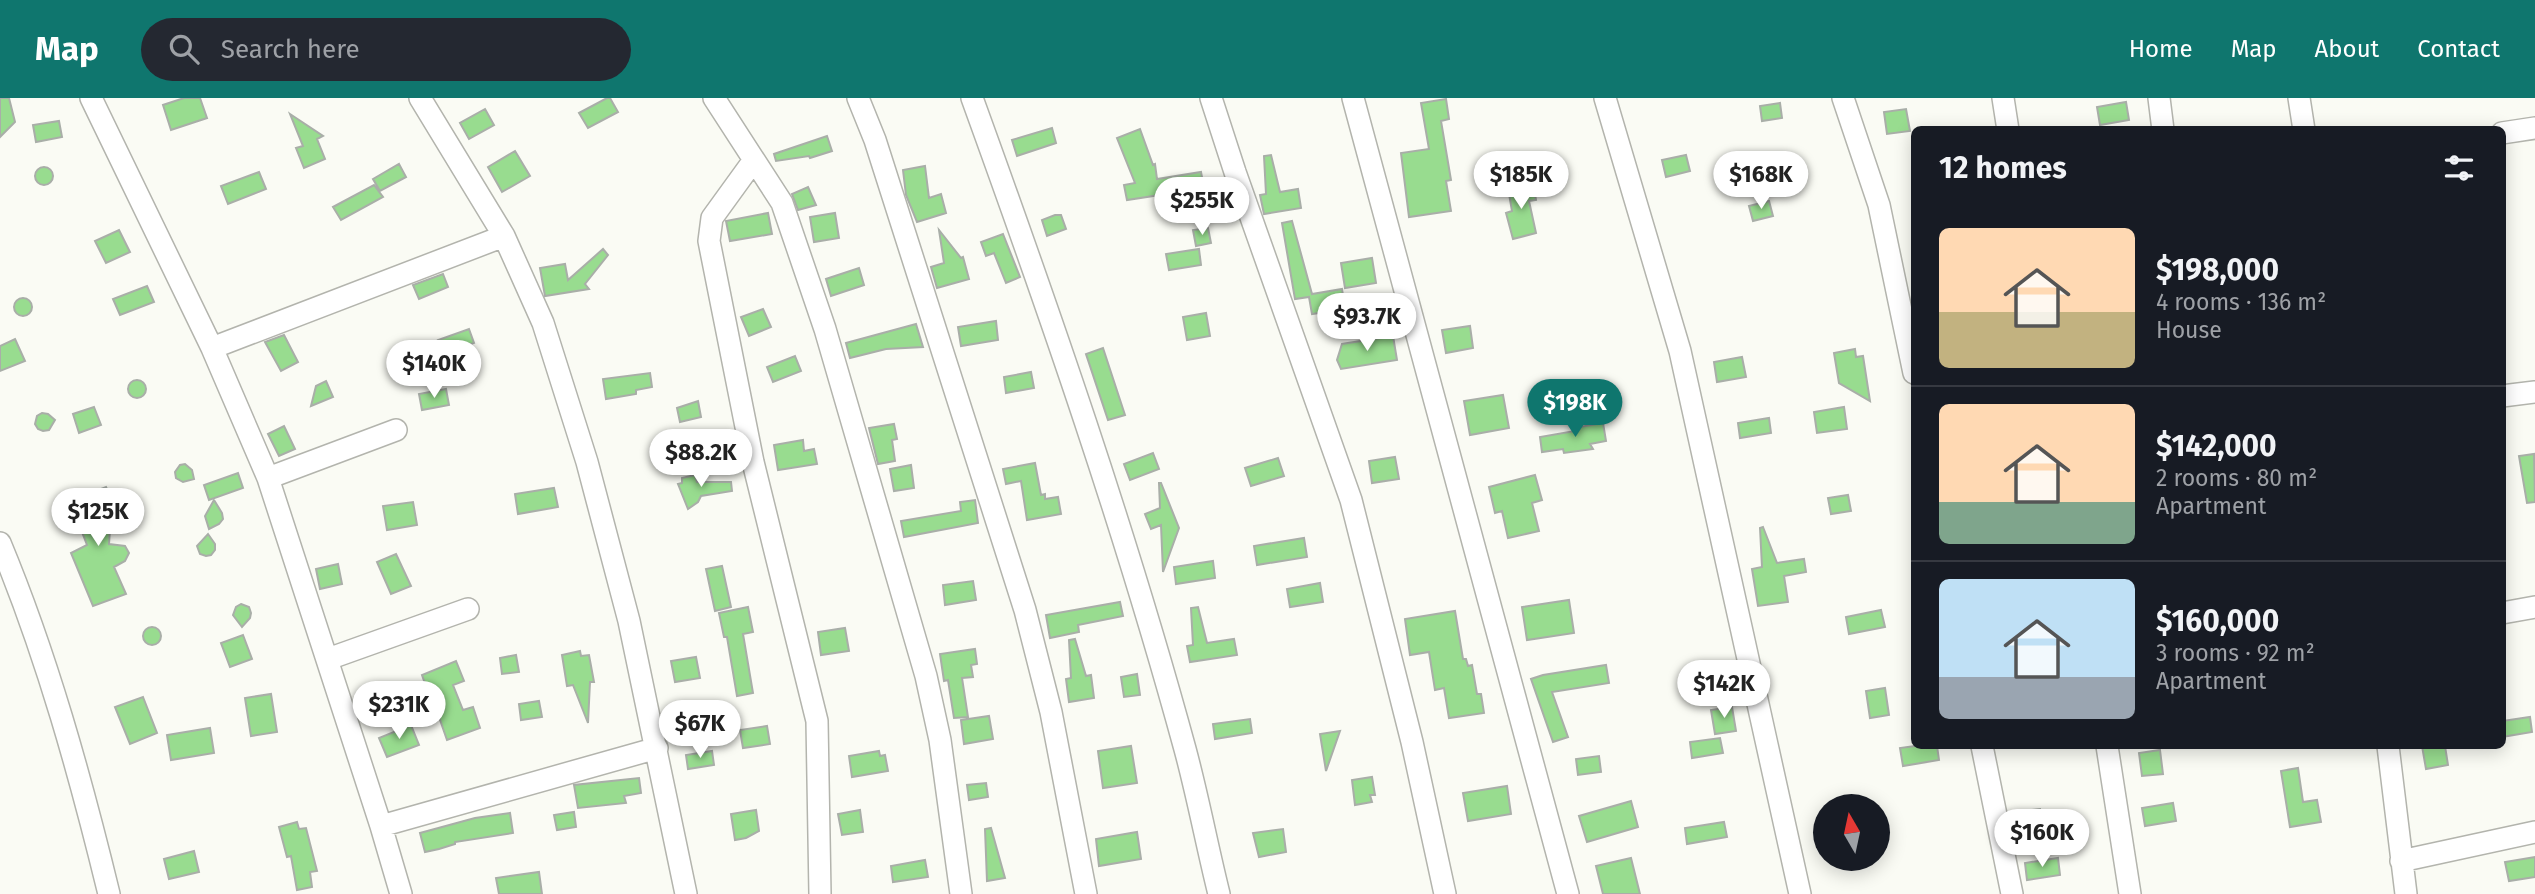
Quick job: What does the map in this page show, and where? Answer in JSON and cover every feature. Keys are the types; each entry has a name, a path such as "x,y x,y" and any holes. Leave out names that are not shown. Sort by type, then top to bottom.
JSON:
{"street":[{"path":"91,98 212,348 268,478 382,826 401,894"},
{"path":"420,98 503,236 543,323 587,462 629,621 687,894"},
{"path":"714,98 782,203 825,329 926,676 940,740 961,894"},
{"path":"858,98 880,153 1025,610 1051,712 1086,894"},
{"path":"972,98 1042,292 1114,508 1185,750 1219,894"},
{"path":"1211,98 1239,185 1351,500 1412,742 1445,894"},
{"path":"1353,98 1568,894"},
{"path":"1605,98 1680,351 1800,894"},
{"path":"1843,98 1879,205 1911,359"},
{"path":"2003,98 2007,126"},
{"path":"2159,98 2162,126"},
{"path":"2299,98 2303,126"},
{"path":"2506,132 2535,128"},
{"path":"754,160 712,218 709,241 753,462 817,721 820,894"},
{"path":"212,348 503,236"},
{"path":"2506,396 2535,392"},
{"path":"268,478 396,430"},
{"path":"0,543 37,641 67,732 109,894"},
{"path":"2506,612 2535,607"},
{"path":"328,659 468,609"},
{"path":"382,826 657,748"},
{"path":"1983,749 2012,894"},
{"path":"2107,749 2130,894"},
{"path":"2388,749 2406,894"},
{"path":"2401,861 2535,832"}],"building":[{"path":"0,98 9,98 15,122 0,137"},
{"path":"184,98 200,98 207,118 171,130 163,105"},
{"path":"610,98 618,112 588,128 579,113"},
{"path":"1446,99 1449,119 1441,121 1451,180 1446,181 1451,211 1409,217 1401,153 1429,149 1421,103"},
{"path":"2126,102 2129,120 2100,125 2097,107"},
{"path":"1780,103 1782,118 1762,121 1760,106"},
{"path":"485,109 494,125 469,139 460,123"},
{"path":"1906,109 1910,131 1887,134 1884,112"},
{"path":"290,114 323,136 317,139 325,159 304,168 296,148 303,146"},
{"path":"59,121 62,137 36,142 33,125"},
{"path":"1052,128 1056,143 1017,156 1012,140"},
{"path":"1140,129 1153,165 1155,164 1157,179 1201,172 1204,188 1187,191 1185,180 1179,192 1127,200 1124,185 1135,183 1117,138"},
{"path":"827,136 832,151 810,158 776,161 774,154"},
{"path":"515,151 530,176 502,192 488,167"},
{"path":"1271,155 1280,192 1298,189 1301,208 1264,214 1260,195 1266,194 1264,156"},
{"path":"1686,155 1690,171 1666,177 1662,160"},
{"path":"399,164 406,177 380,191 373,179"},
{"path":"925,166 929,198 941,194 946,213 917,222 906,195 903,170"},
{"path":"44,167 50,170 53,176 50,182 44,185 38,182 35,176 38,170"},
{"path":"259,172 266,189 228,204 221,186"},
{"path":"1533,183 1536,200 1529,201 1536,233 1513,239 1506,213 1512,211 1508,188"},
{"path":"374,185 383,197 341,220 333,207"},
{"path":"808,187 816,205 798,210 792,194"},
{"path":"1769,201 1773,216 1753,221 1749,206"},
{"path":"768,213 772,234 730,241 726,221"},
{"path":"835,213 839,238 814,242 810,217"},
{"path":"1061,215 1066,229 1047,236 1042,220"},
{"path":"1292,221 1312,294 1342,289 1345,309 1312,314 1309,297 1295,299 1282,223"},
{"path":"1208,228 1211,243 1196,246 1193,230"},
{"path":"119,230 130,252 106,263 95,241"},
{"path":"939,230 961,258 963,257 969,279 937,288 931,267 944,263"},
{"path":"1003,234 1020,277 1006,283 994,253 986,256 981,242"},
{"path":"603,249 608,255 585,284 589,289 545,296 540,268 565,264 568,280"},
{"path":"1199,249 1201,265 1169,270 1166,254"},
{"path":"1372,258 1376,283 1345,288 1341,263"},
{"path":"859,268 864,285 831,296 826,279"},
{"path":"443,274 448,287 419,299 413,285"},
{"path":"147,286 154,302 120,315 113,299"},
{"path":"23,298 29,301 32,307 29,313 23,316 17,313 14,307 17,301"},
{"path":"763,309 771,327 749,336 741,317"},
{"path":"1206,313 1210,336 1187,340 1183,317"},
{"path":"996,321 998,340 961,346 958,327"},
{"path":"916,324 923,347 886,349 850,358 846,343"},
{"path":"1470,326 1473,348 1446,353 1442,330"},
{"path":"469,329 474,343 444,354 438,340"},
{"path":"284,335 298,362 281,371 265,342"},
{"path":"1393,336 1397,360 1341,369 1337,360 1342,344"},
{"path":"15,339 25,361 0,371 0,346"},
{"path":"1103,348 1125,415 1108,420 1086,354"},
{"path":"1855,349 1856,357 1863,356 1870,401 1839,383 1834,353"},
{"path":"795,356 801,371 773,382 767,367"},
{"path":"1742,357 1746,377 1717,382 1714,362"},
{"path":"1031,372 1034,388 1006,393 1004,377"},
{"path":"650,373 652,387 636,390 636,394 606,399 603,379"},
{"path":"137,380 143,383 146,389 143,395 137,398 131,395 128,389 131,383"},
{"path":"326,381 333,397 311,406 316,386"},
{"path":"446,389 449,405 422,410 419,394"},
{"path":"1503,395 1509,428 1470,435 1464,401"},
{"path":"698,401 701,417 680,422 677,408"},
{"path":"94,407 101,425 79,433 73,414"},
{"path":"1844,407 1847,429 1817,433 1814,412"},
{"path":"42,413 55,420 49,430 38,429 35,424 37,416"},
{"path":"1769,418 1771,433 1740,438 1738,423"},
{"path":"1603,423 1606,441 1590,444 1593,449 1564,453 1563,449 1542,452 1540,437"},
{"path":"894,424 897,439 892,440 895,461 878,464 869,428"},
{"path":"284,426 295,449 279,456 268,434"},
{"path":"803,440 804,451 814,449 817,464 778,470 774,445"},
{"path":"1153,453 1159,469 1130,480 1124,464"},
{"path":"2534,454 2535,502 2527,503 2519,456"},
{"path":"1395,457 1399,479 1372,483 1369,461"},
{"path":"1278,458 1284,476 1251,486 1245,468"},
{"path":"1035,463 1041,495 1045,494 1045,499 1058,497 1061,514 1027,520 1021,481 1006,484 1003,469"},
{"path":"185,464 192,470 194,479 183,482 176,478 175,472 180,465"},
{"path":"911,465 914,488 894,491 890,469"},
{"path":"238,473 243,488 209,500 204,485"},
{"path":"695,475 697,482 731,482 732,491 701,496 698,502 688,509 678,484 682,483 682,478"},
{"path":"1535,475 1542,500 1532,503 1539,531 1508,538 1502,511 1495,513 1489,487"},
{"path":"1159,483 1179,528 1163,572 1161,525 1151,529 1145,514 1160,508"},
{"path":"106,487 115,509 107,513 109,544 125,546 129,553 125,561 114,567 126,594 93,606 71,553 87,545 70,501"},
{"path":"554,488 558,507 518,514 515,494"},
{"path":"1848,495 1851,511 1831,514 1828,498"},
{"path":"214,500 223,519 209,529 205,516"},
{"path":"975,500 978,523 904,537 901,521 961,511 960,502"},
{"path":"413,502 417,525 387,530 383,506"},
{"path":"1763,527 1777,563 1804,559 1806,572 1784,576 1788,602 1758,606 1752,569 1762,567 1760,528"},
{"path":"208,534 215,544 215,550 206,556 200,554 197,546"},
{"path":"1304,538 1307,557 1257,565 1254,546"},
{"path":"396,554 411,586 391,594 377,562"},
{"path":"1213,561 1215,578 1176,584 1174,567"},
{"path":"338,564 342,584 320,589 316,569"},
{"path":"722,566 731,607 715,611 706,569"},
{"path":"973,581 976,600 945,605 943,585"},
{"path":"1320,583 1323,602 1290,607 1287,589"},
{"path":"1569,600 1574,633 1527,640 1522,607"},
{"path":"1120,602 1123,616 1078,625 1079,632 1050,638 1046,615"},
{"path":"241,604 249,607 251,613 242,627 233,615 236,607"},
{"path":"748,607 753,632 743,634 753,693 737,696 727,637 724,637 719,613"},
{"path":"1198,607 1207,643 1234,639 1237,655 1190,662 1187,646 1193,645 1191,608"},
{"path":"1881,610 1885,627 1849,634 1846,617"},
{"path":"1455,611 1463,659 1466,659 1468,666 1472,665 1477,694 1481,694 1484,713 1449,718 1444,688 1435,690 1429,652 1410,655 1405,619"},
{"path":"152,627 158,630 161,636 158,642 152,645 146,642 143,636 146,630"},
{"path":"845,628 849,651 821,655 818,632"},
{"path":"243,635 252,659 230,667 221,643"},
{"path":"1075,639 1086,676 1091,675 1094,698 1069,702 1066,679 1071,678 1069,640"},
{"path":"975,649 977,664 971,665 973,677 962,678 968,717 954,718 948,680 944,681 940,654"},
{"path":"580,651 581,656 589,655 594,682 590,682 588,723 573,685 567,686 562,655"},
{"path":"516,655 519,672 502,674 500,658"},
{"path":"696,657 700,678 675,682 671,661"},
{"path":"456,661 464,681 453,685 463,710 473,707 480,728 447,740 422,675"},
{"path":"1606,665 1609,683 1552,692 1568,737 1553,742 1531,679"},
{"path":"1137,674 1140,695 1124,697 1121,677"},
{"path":"1885,688 1889,715 1870,718 1866,691"},
{"path":"271,694 277,732 251,736 245,698"},
{"path":"143,697 157,733 130,744 115,707"},
{"path":"539,701 542,717 521,720 519,704"},
{"path":"1732,707 1736,731 1715,734 1711,710"},
{"path":"989,716 993,739 964,744 961,720"},
{"path":"2530,717 2532,732 2506,736 2506,720"},
{"path":"1250,719 1252,733 1215,739 1213,724"},
{"path":"411,725 419,745 387,757 379,738"},
{"path":"767,726 770,744 743,748 740,730"},
{"path":"210,728 214,753 171,760 167,735"},
{"path":"1340,731 1326,771 1320,734"},
{"path":"1720,738 1723,753 1692,758 1690,742"},
{"path":"1131,746 1137,783 1103,788 1098,751"},
{"path":"1900,748 1937,749 1939,760 1903,766"},
{"path":"2423,749 2445,749 2448,765 2426,769"},
{"path":"2160,750 2163,774 2142,776 2139,753"},
{"path":"712,751 714,765 688,769 686,755"},
{"path":"879,751 880,756 885,755 888,771 852,777 849,756"},
{"path":"1599,756 1601,772 1578,775 1576,759"},
{"path":"2298,768 2303,802 2317,800 2321,822 2290,827 2281,771"},
{"path":"1372,777 1375,795 1370,795 1372,802 1355,805 1352,780"},
{"path":"639,778 641,793 624,796 626,803 578,808 574,785"},
{"path":"986,783 988,797 969,800 967,785"},
{"path":"1507,786 1511,814 1468,821 1463,793"},
{"path":"1631,801 1638,827 1587,842 1579,816"},
{"path":"2173,803 2176,821 2145,826 2142,808"},
{"path":"2040,809 2043,831 2018,835 2014,812"},
{"path":"756,810 759,831 735,840 731,814"},
{"path":"860,810 863,832 842,835 838,814"},
{"path":"574,812 576,827 557,830 554,815"},
{"path":"510,813 513,833 455,842 425,852 420,833 475,818"},
{"path":"297,822 299,829 306,828 317,871 310,872 312,887 297,890 291,856 287,857 279,827"},
{"path":"1724,822 1727,837 1687,844 1685,828"},
{"path":"991,828 1005,878 987,881 985,829"},
{"path":"1283,829 1286,852 1259,857 1253,833"},
{"path":"1137,832 1141,859 1099,866 1096,839"},
{"path":"194,851 199,872 169,879 164,859"},
{"path":"2535,857 2535,877 2509,881 2505,862"},
{"path":"1631,858 1640,894 1603,894 1596,866"},
{"path":"2058,858 2060,875 2027,880 2025,863"},
{"path":"925,860 928,877 893,882 891,866"},
{"path":"539,872 542,894 499,894 496,878"}]}
